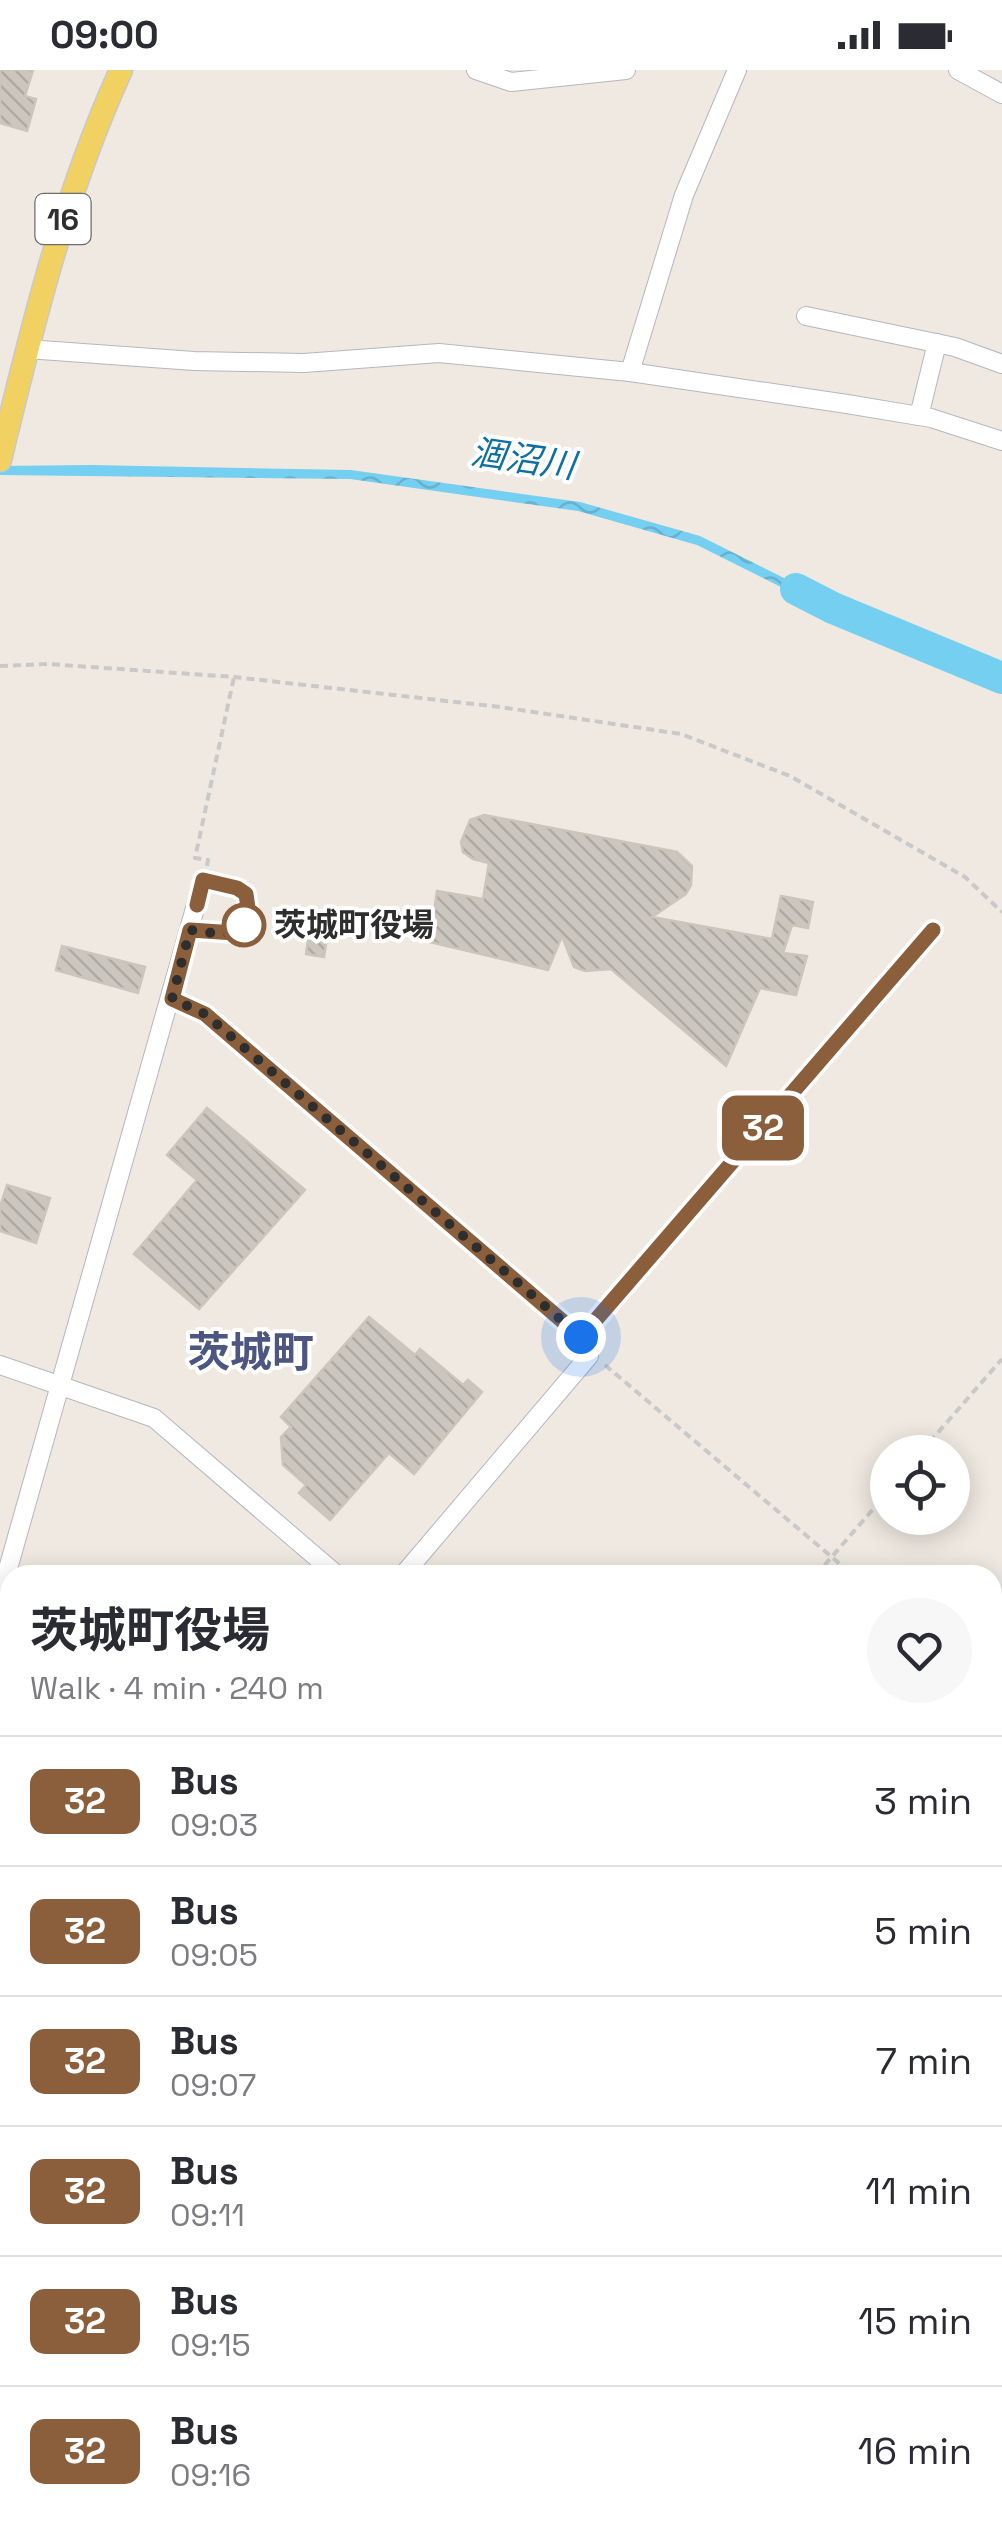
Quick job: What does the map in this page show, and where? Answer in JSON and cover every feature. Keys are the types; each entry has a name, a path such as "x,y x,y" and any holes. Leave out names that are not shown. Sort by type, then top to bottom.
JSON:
{"main road":[{"name":"16","path":"0,460 52,256 80,167 121,70"}],"street":[{"path":"476,70 511,82 626,70"},
{"path":"630,372 684,195 737,70"},
{"path":"958,70 1002,94"},
{"path":"806,316 937,343 1002,364"},
{"path":"920,416 937,343"},
{"path":"27,349 253,362 439,354 630,372 920,416 1002,440"},
{"path":"9,1565 203,880 246,894 249,915 235,933 190,930"},
{"path":"581,1337 933,930"},
{"path":"172,999 205,1014 581,1337 590,1356 412,1565"},
{"path":"0,1365 154,1418 326,1565"}],"path":[{"path":"0,666 48,664 234,677 500,707 682,734 790,776 965,878 1002,912"},
{"path":"203,880 208,860 195,858 234,677"},
{"path":"590,1356 606,1365 842,1565"},
{"path":"937,1435 1002,1359"},
{"path":"824,1565 870,1513"}],"water":[{"path":"0,466 351,470 580,502 700,536 834,603 831,612 697,545 578,511 350,479 0,475"}],"building":[{"path":"0,70 33,70 25,96 36,99 27,131 0,123"},
{"path":"484,815 677,852 692,866 691,885 686,894 652,917 772,939 781,896 813,902 808,928 792,925 783,953 807,956 796,995 760,988 726,1066 611,969 585,971 574,967 562,936 548,970 430,942 437,891 483,899 489,863 463,852 461,842 470,820"},
{"path":"309,934 327,937 324,957 306,954"},
{"path":"62,946 145,967 138,993 56,970"},
{"path":"207,1108 305,1190 199,1309 134,1254 197,1180 167,1155"},
{"path":"7,1185 50,1198 36,1243 0,1231 0,1207"},
{"path":"369,1317 415,1355 420,1349 463,1385 468,1380 482,1392 414,1474 389,1453 330,1520 299,1493 306,1485 283,1465 281,1437 291,1427 281,1417"}],"waterway":[{"name":"涸沼川","path":"796,589 1002,678"}],"bus line":[{"name":"32","path":"197,905 203,880 246,894 249,915 235,933 190,930 172,999 205,1014 581,1337 933,930"}],"place":[{"name":"茨城町役場","path":"244,925"}],"district":[{"name":"茨城町","path":"251,1352"}],"route":[{"path":"244,925 235,933 225,934 190,930 172,999 205,1014 581,1337"}]}
